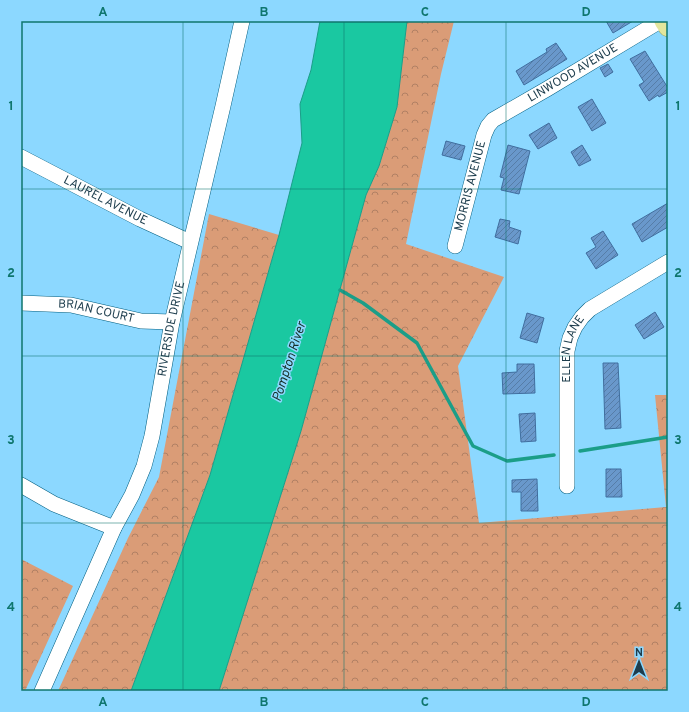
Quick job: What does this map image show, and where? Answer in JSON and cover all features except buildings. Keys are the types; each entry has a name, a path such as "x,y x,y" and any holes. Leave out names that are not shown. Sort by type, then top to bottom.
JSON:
{"main road":[{"path":"664,21 668,27"}],"street":[{"name":"RIVERSIDE DRIVE","path":"42,691 114,528 132,495 144,466 152,436 172,322 242,21"},
{"name":"LINWOOD AVENUE","path":"488,126 493,120 660,21"},
{"name":"MORRIS AVENUE","path":"455,246 484,134 488,126"},
{"name":"LAUREL AVENUE","path":"21,157 140,219 190,242"},
{"name":"ELLEN LANE","path":"567,486 566,360 570,338 575,327 590,309 668,262"},
{"name":"BRIAN COURT","path":"21,303 71,304 141,321 172,322"},
{"path":"21,485 54,504 114,528"}],"green space":[{"path":"407,21 454,21 441,74 406,244 504,277 458,366 479,523 666,507 655,395 668,395 668,691 219,691 301,431 366,195 379,166 397,107"},
{"path":"209,214 279,235 210,475 131,691 58,691 128,538 159,477"},
{"path":"21,559 73,586 25,691 21,691"}],"water":[{"name":"Pompton River","path":"320,21 407,21 397,107 379,166 366,195 301,431 219,691 131,691 210,475 279,235 302,143 300,104 311,70"}],"waterway":[{"path":"340,290 363,303 417,343 473,446 507,461 554,455"},
{"path":"580,451 668,437"}]}
